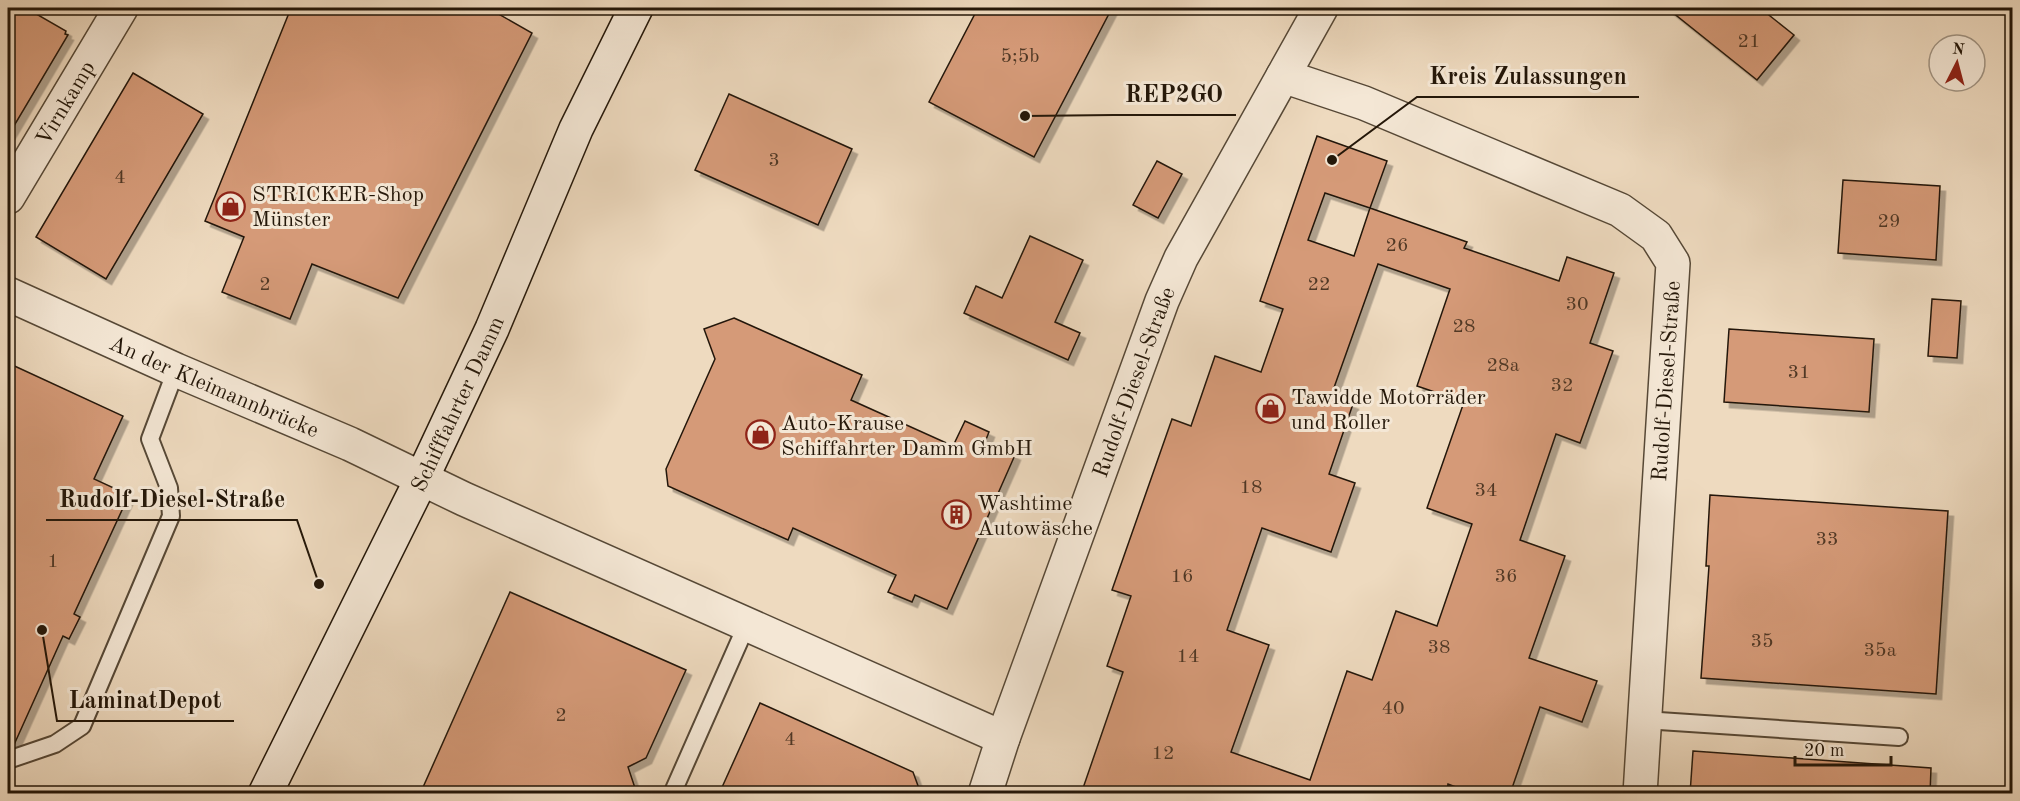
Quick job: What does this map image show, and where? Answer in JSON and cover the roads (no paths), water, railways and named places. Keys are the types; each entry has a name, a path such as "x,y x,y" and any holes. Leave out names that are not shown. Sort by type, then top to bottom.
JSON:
{"street":[{"name":"Virnkamp","path":"8,197 121,8"},
{"name":"Schifffahrter Damm","path":"265,794 422,478 492,329 576,129 636,8"},
{"name":"Rudolf-Diesel-Straße","path":"985,794 1003,738 1162,300 1181,258 1321,8"},
{"name":"Rudolf-Diesel-Straße","path":"1283,76 1365,103 1620,210 1656,236 1673,263 1640,794"},
{"name":"An der Kleimannbrücke","path":"8,294 176,370 350,444 422,478"},
{"path":"422,478 464,499 1003,738"}],"lane":[{"path":"8,760 55,744 82,726 153,562 171,516 169,488 150,439 176,370"},
{"path":"672,794 747,624"},
{"path":"1644,720 1899,738"}],"place":[{"name":"REP2GO","path":"1025,116"},
{"name":"Kreis Zulassungen","path":"1332,160"},
{"name":"STRICKER-Shop Münster","path":"231,206"},
{"name":"Tawidde Motorräder und Roller","path":"1270,409"},
{"name":"Auto-Krause Schiffahrter Damm GmbH","path":"760,435"},
{"name":"Washtime Autowäsche","path":"956,515"},
{"name":"Rudolf-Diesel-Straße","path":"319,584"},
{"name":"LaminatDepot","path":"42,630"}]}
